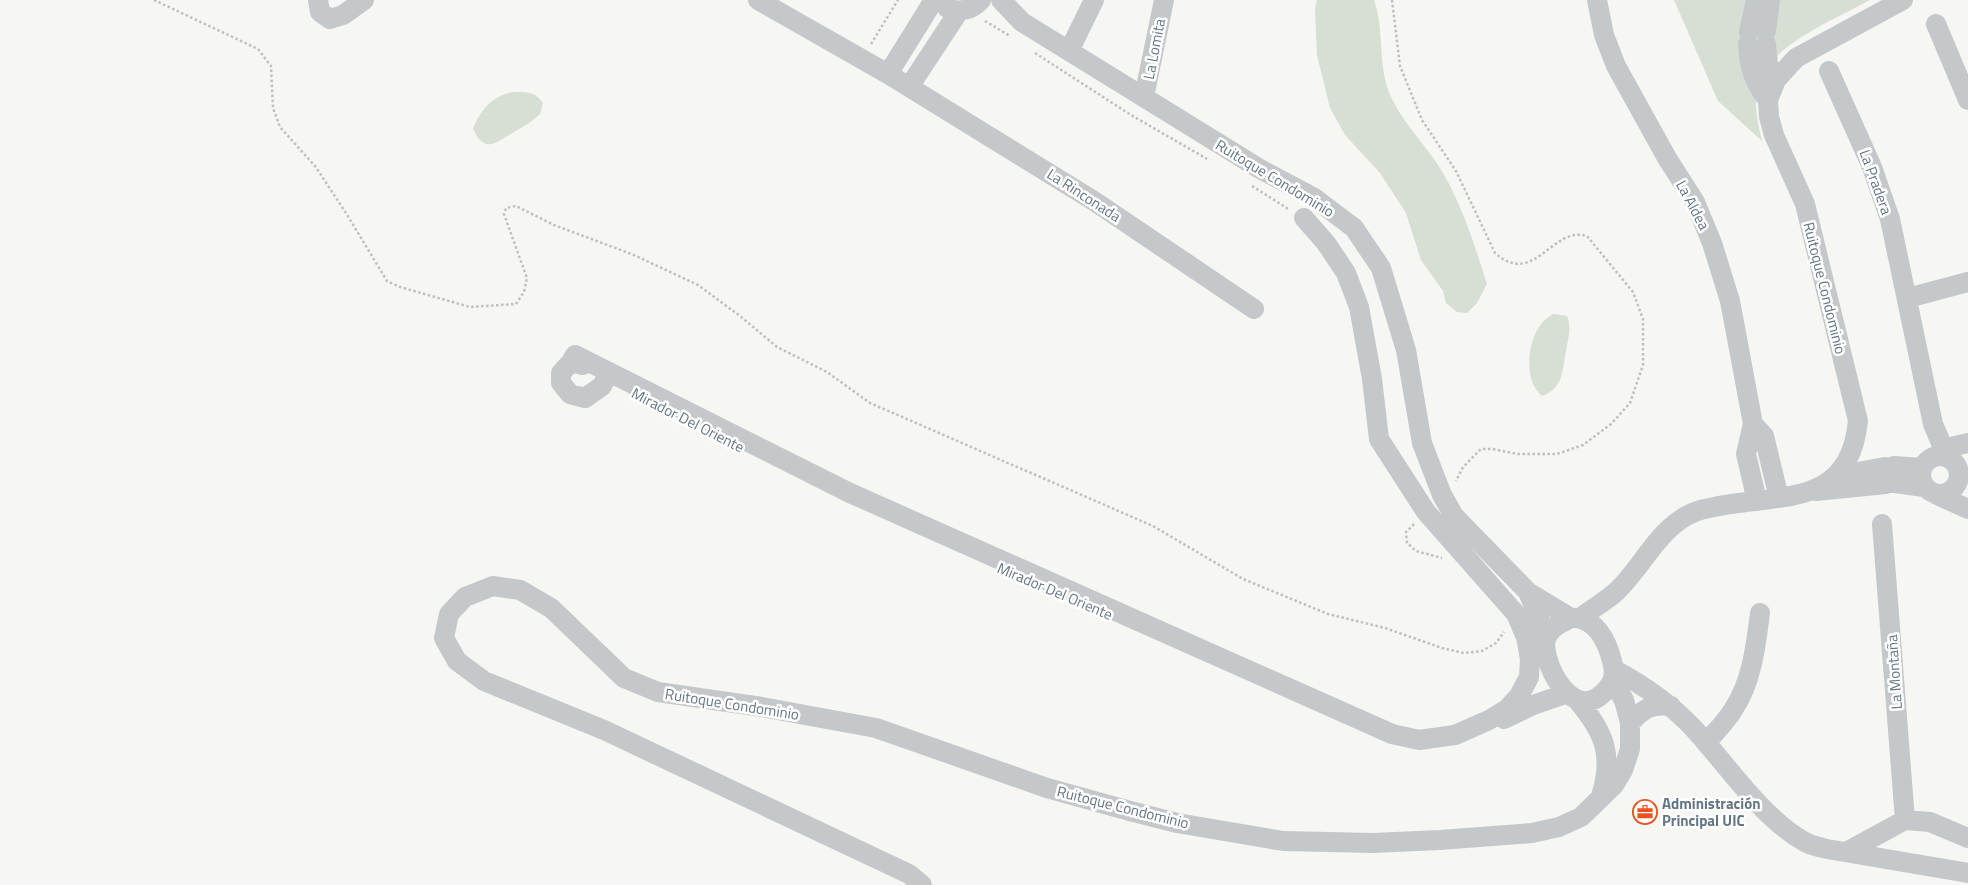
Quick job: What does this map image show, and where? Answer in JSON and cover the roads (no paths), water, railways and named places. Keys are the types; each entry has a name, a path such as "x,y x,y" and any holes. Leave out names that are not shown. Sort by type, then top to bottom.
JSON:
{"street":[{"path":"318,0 320,12 330,19 344,16 364,0"},
{"name":"La Rinconada","path":"758,0 888,74 1094,201 1254,310"},
{"path":"888,74 934,0"},
{"name":"Ruitoque Condominio","path":"922,885 909,874 751,798 595,726 484,681 457,661 444,638 449,614 465,597 493,586 520,590 551,608 624,678 658,692 762,707 876,728 1047,788 1177,823 1283,841 1372,843 1532,833 1559,827 1581,817 1614,785 1623,770 1630,749 1630,723 1624,700 1600,632 1590,622 1576,618 1528,592 1454,516 1442,495 1422,443 1406,350 1381,268 1354,228 1313,197 1260,169 1069,51 974,9 946,7 938,0"},
{"name":"Ruitoque Condominio","path":"1001,0 1018,30"},
{"path":"1069,51 1094,0"},
{"name":"La Lomita","path":"1144,97 1164,0"},
{"name":"La Aldea","path":"1597,0 1604,34 1616,66 1667,158 1695,202 1712,243 1730,301 1753,424 1746,454 1757,501"},
{"path":"1756,0 1757,38 1776,80"},
{"path":"1757,38 1770,0"},
{"name":"Ruitoque Condominio","path":"1814,491 1836,476 1847,463 1856,444 1858,421 1805,204 1774,135 1769,117 1768,100 1776,80 1796,58 1902,0"},
{"path":"909,87 974,9"},
{"path":"1936,24 1968,100"},
{"name":"Ruitoque Condominio","path":"1757,38 1752,71 1757,86 1768,100"},
{"name":"La Pradera","path":"1829,71 1875,176 1890,219 1934,424 1947,458 1959,475 1956,486 1947,493 1926,478 1890,475"},
{"path":"606,378 595,391 585,398 575,397 561,383 561,373 572,362 575,355 850,493 1392,734 1419,740 1455,735 1507,709 1519,696 1529,677 1530,659 1526,637 1516,614 1426,512 1379,440 1372,379 1359,308 1346,272 1326,243 1304,218"},
{"path":"1908,298 1968,282"},
{"name":"Mirador Del Oriente","path":"572,362 590,368 840,498 1389,739 1414,748 1441,746 1477,734 1512,715"},
{"name":"La Aldea","path":"1753,424 1764,436 1779,498"},
{"path":"1926,478 1924,451 1934,424"},
{"path":"1947,458 1951,447 1968,443"},
{"path":"1926,478 1932,457 1947,458 1968,447"},
{"name":"Ruitoque Condominio","path":"1836,476 1890,475"},
{"name":"Ruitoque Condominio","path":"1600,797 1608,762 1605,744 1598,726 1572,697 1547,657 1545,647 1547,637 1555,625 1576,618 1617,590 1658,541 1680,520 1703,508 1779,498 1890,475"},
{"name":"La Pradera","path":"1926,478 1968,509"},
{"name":"La Pradera","path":"1956,486 1968,509"},
{"name":"La Montaña","path":"1882,524 1905,820"},
{"name":"Ruitoque Condominio","path":"1600,632 1617,590"},
{"name":"Ruitoque Condominio","path":"1528,592 1547,637"},
{"path":"1706,743 1734,710 1746,683 1754,653 1760,613"},
{"name":"Ruitoque Condominio","path":"1512,715 1530,695 1547,657"},
{"path":"1512,715 1572,697 1590,701 1601,696 1614,676 1671,706 1706,743 1741,785 1784,827 1806,843 1827,849 1848,851 1968,873"},
{"path":"1630,723 1640,712 1655,704 1671,706"},
{"path":"1848,851 1905,820 1930,822 1968,838"}],"place":[{"name":"Administración Principal UIC","path":"1645,812"}]}
